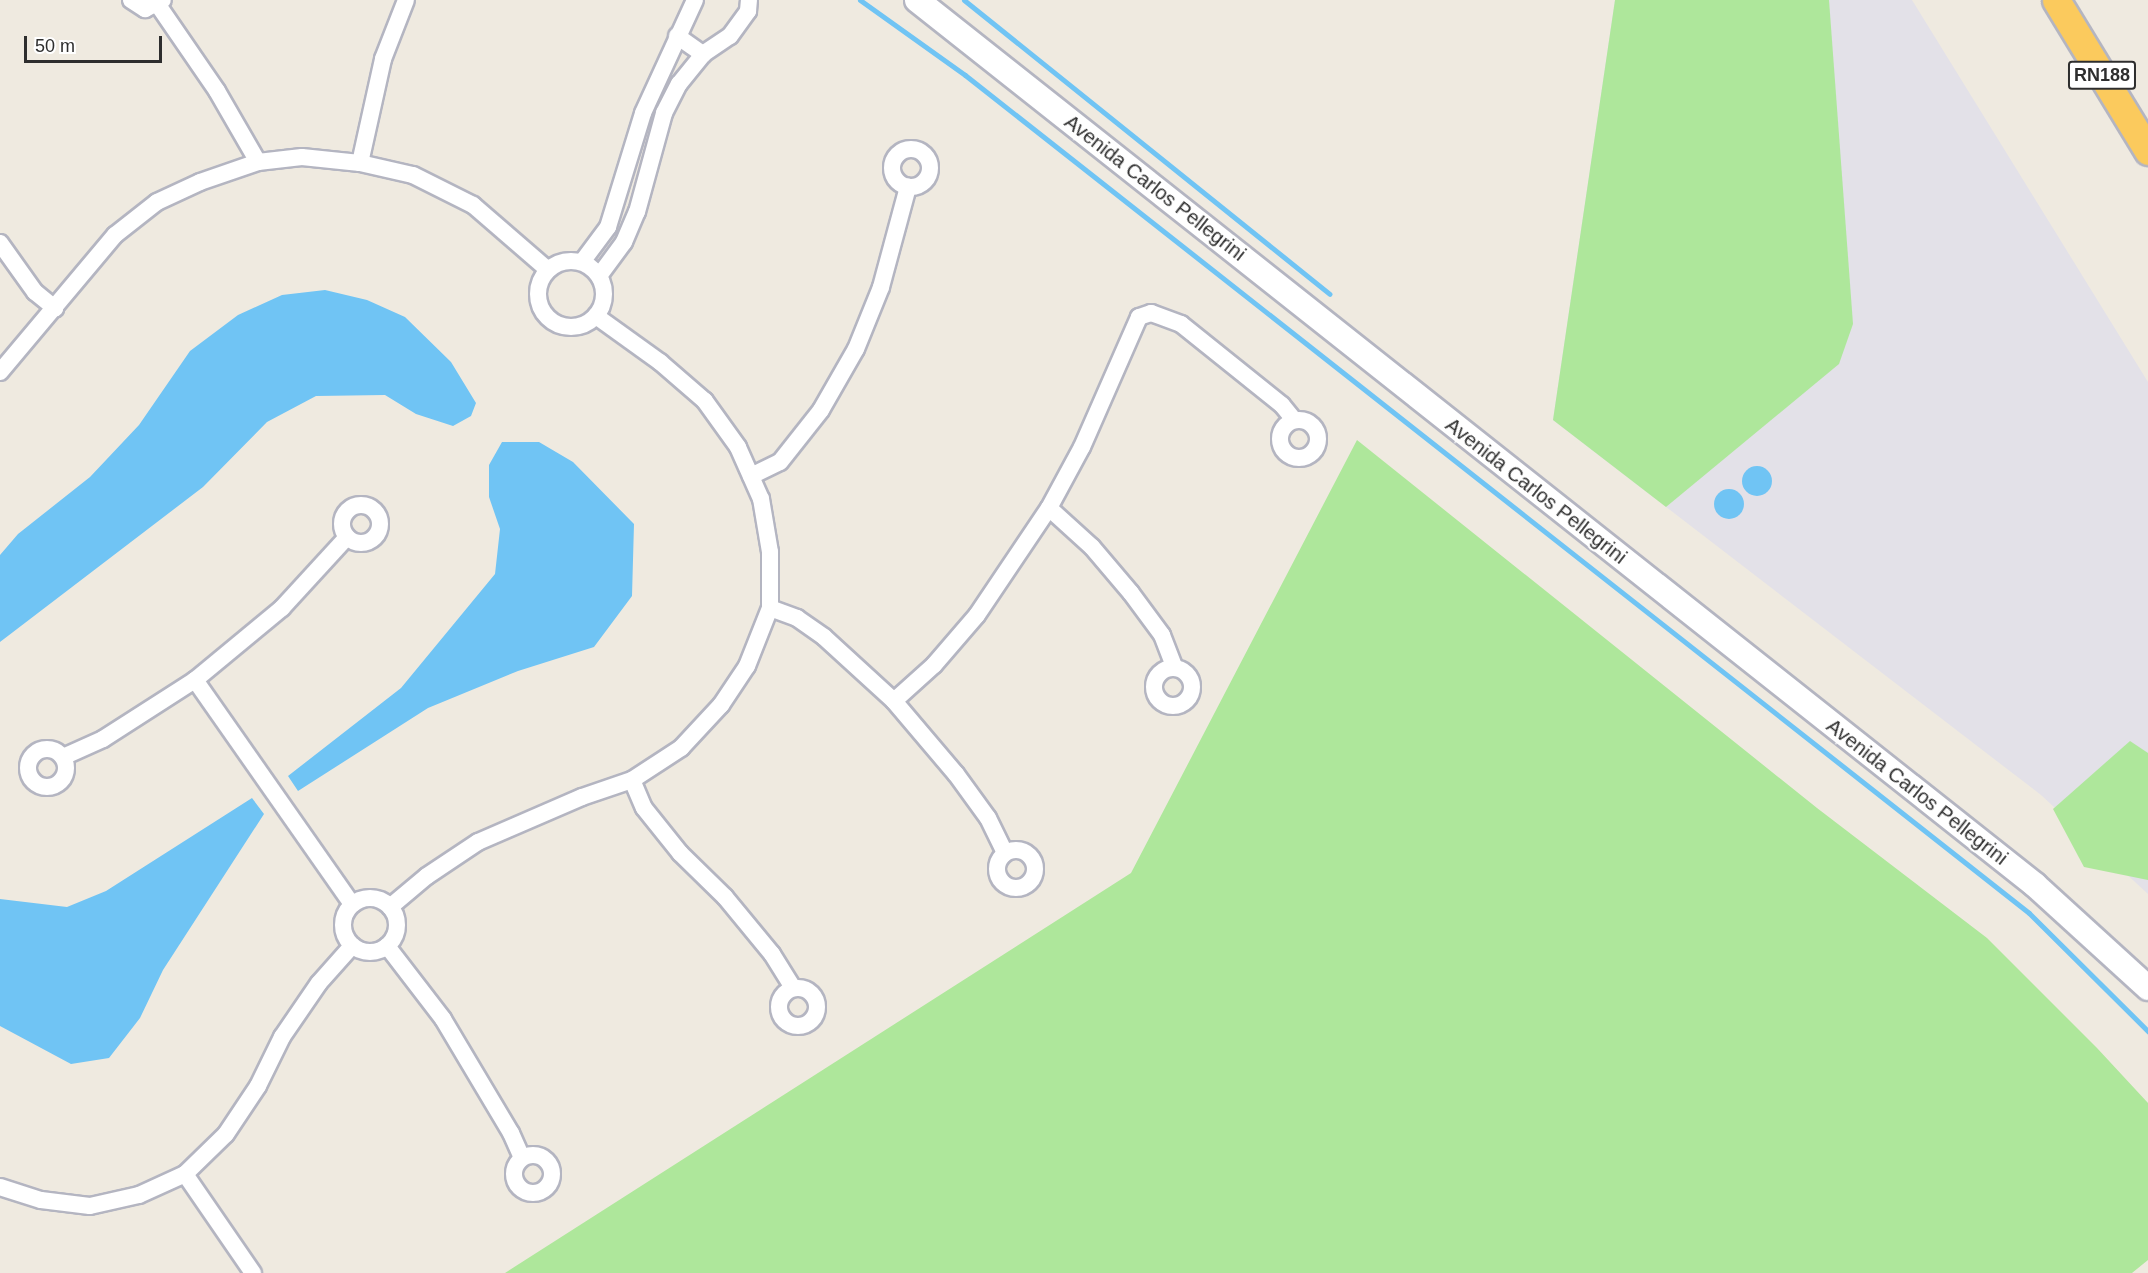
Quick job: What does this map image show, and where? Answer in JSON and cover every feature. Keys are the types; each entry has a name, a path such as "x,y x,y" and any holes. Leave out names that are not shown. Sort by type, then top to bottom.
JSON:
{"highway":[{"name":"RN188","path":"2056,0 2148,151"}],"main road":[{"name":"Avenida Carlos Pellegrini","path":"917,0 2035,885 2148,988"}],"street":[{"path":"131,0 145,9 160,3 217,91 258,162"},
{"path":"360,163 382,59 406,0"},
{"path":"582,262 608,226 643,113 695,0"},
{"path":"599,276 624,242 637,212 664,114 680,84 703,54 730,36 748,11 749,0"},
{"path":"677,36 703,54"},
{"path":"0,372 115,235 157,202 258,162 302,157 360,163 413,175 473,206 548,270"},
{"path":"751,476 780,462 821,410 856,349 882,287 908,188"},
{"path":"0,243 35,292 55,308"},
{"path":"561,262 582,262 599,276 604,296 596,316 587,323 566,327 546,316 538,296 539,285 548,270 561,262"},
{"path":"894,701 934,664 977,615 1049,508 1082,447 1139,317 1151,313 1181,324 1282,405 1294,420"},
{"path":"390,907 427,876 478,842 582,797 632,780 681,748 721,705 747,666 770,608 770,552 761,500 738,447 705,401 596,316"},
{"path":"1049,508 1092,547 1131,592 1162,635 1174,667"},
{"path":"63,757 103,739 195,680 282,608 347,537"},
{"path":"770,608 797,618 824,638 894,701 956,774 988,818 1005,853"},
{"path":"195,680 352,904"},
{"path":"632,780 644,808 725,897 772,954 793,988"},
{"path":"367,898 390,907 397,923 387,946 369,952 352,946 343,930 343,921 352,904 367,898"},
{"path":"0,1187 41,1200 90,1206 139,1195 185,1174 226,1134 258,1086 282,1037 319,983 352,946"},
{"path":"387,946 443,1019 522,1158"},
{"path":"185,1174 253,1273"}],"shaded area":[{"path":"1615,0 1912,0 2148,382 2148,894 2041,795 1553,420"}],"green space":[{"path":"1615,0 1829,0 1853,324 1839,364 1666,507 1553,420"},
{"path":"1357,440 1817,808 1987,938 2097,1048 2148,1103 2148,1260 2132,1273 505,1273 1131,873"},
{"path":"2130,741 2148,753 2148,880 2084,867 2053,809"}],"water":[{"path":"325,290 367,300 405,317 451,362 476,403 471,416 453,426 416,414 385,395 316,396 267,422 203,487 0,642 0,555 18,534 90,477 139,425 190,351 238,315 282,295"},
{"path":"502,442 539,442 573,462 634,524 632,596 594,647 518,671 428,708 298,791 288,776 401,688 495,574 500,529 489,497 489,465"},
{"path":"1757,466 1763,467 1771,475 1771,487 1763,495 1757,496 1751,495 1743,487 1742,481 1743,475 1751,467"},
{"path":"1729,489 1735,490 1743,498 1743,510 1735,518 1729,519 1723,518 1715,510 1714,504 1715,498 1723,490"},
{"path":"252,798 264,814 163,970 140,1018 109,1058 71,1064 0,1026 0,899 67,907 106,891"}],"waterway":[{"path":"860,0 965,75 2029,913 2148,1031"},
{"path":"964,0 1330,294"}]}
